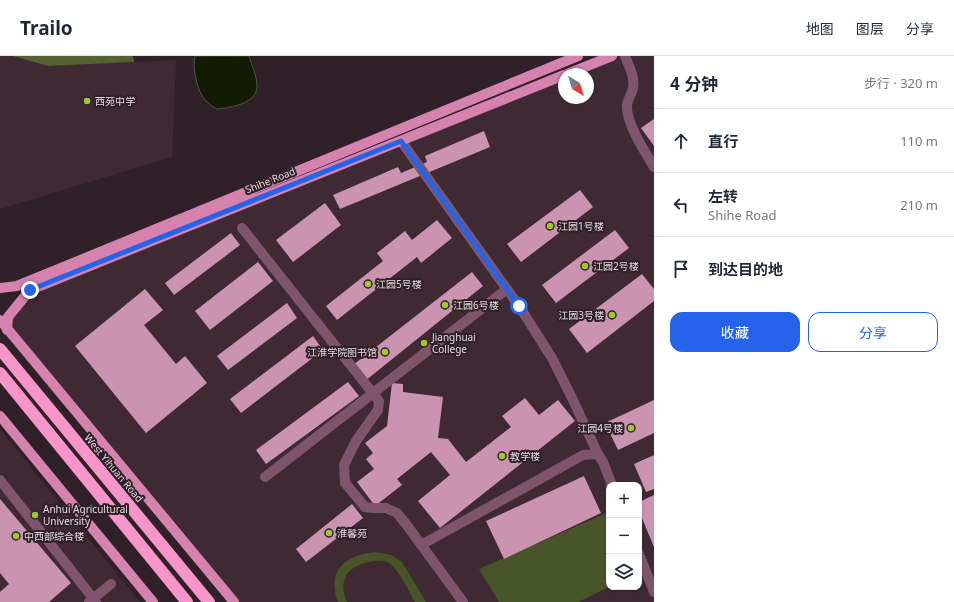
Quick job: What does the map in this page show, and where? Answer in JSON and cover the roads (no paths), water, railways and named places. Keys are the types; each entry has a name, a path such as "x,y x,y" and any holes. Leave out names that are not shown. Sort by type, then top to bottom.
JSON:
{"highway":[{"name":"West Yihuan Road","path":"0,349 209,602"},
{"path":"0,373 187,602"}],"main road":[{"name":"Shihe Road","path":"0,288 18,286 578,56"},
{"path":"582,68 612,56"},
{"name":"Shihe Road","path":"7,330 8,317 30,290 558,77"},
{"path":"0,320 234,602"},
{"path":"0,416 153,602"}],"street":[{"path":"625,56 633,77 633,89 627,105 628,116 636,137 654,167"},
{"path":"401,141 507,289 552,358 603,462 611,482"},
{"path":"242,228 379,402 378,410 356,441 344,465 345,484 365,506 373,508 386,508 397,513 464,602"},
{"path":"265,477 507,289"},
{"path":"421,545 584,455 598,454"},
{"path":"0,480 92,601 111,584"},
{"path":"642,562 654,592"}],"place":[{"name":"西苑中学","path":"87,101"},
{"name":"江园1号楼","path":"550,226"},
{"name":"江园2号楼","path":"585,266"},
{"name":"江园5号楼","path":"368,284"},
{"name":"江园6号楼","path":"445,305"},
{"name":"江园3号楼","path":"612,315"},
{"name":"Jianghuai College","path":"424,343"},
{"name":"江淮学院图书馆","path":"385,352"},
{"name":"江园4号楼","path":"631,428"},
{"name":"教学楼","path":"502,456"},
{"name":"Anhui Agricultural University","path":"35,515"},
{"name":"淮馨苑","path":"329,533"},
{"name":"中西部综合楼","path":"16,536"}]}
